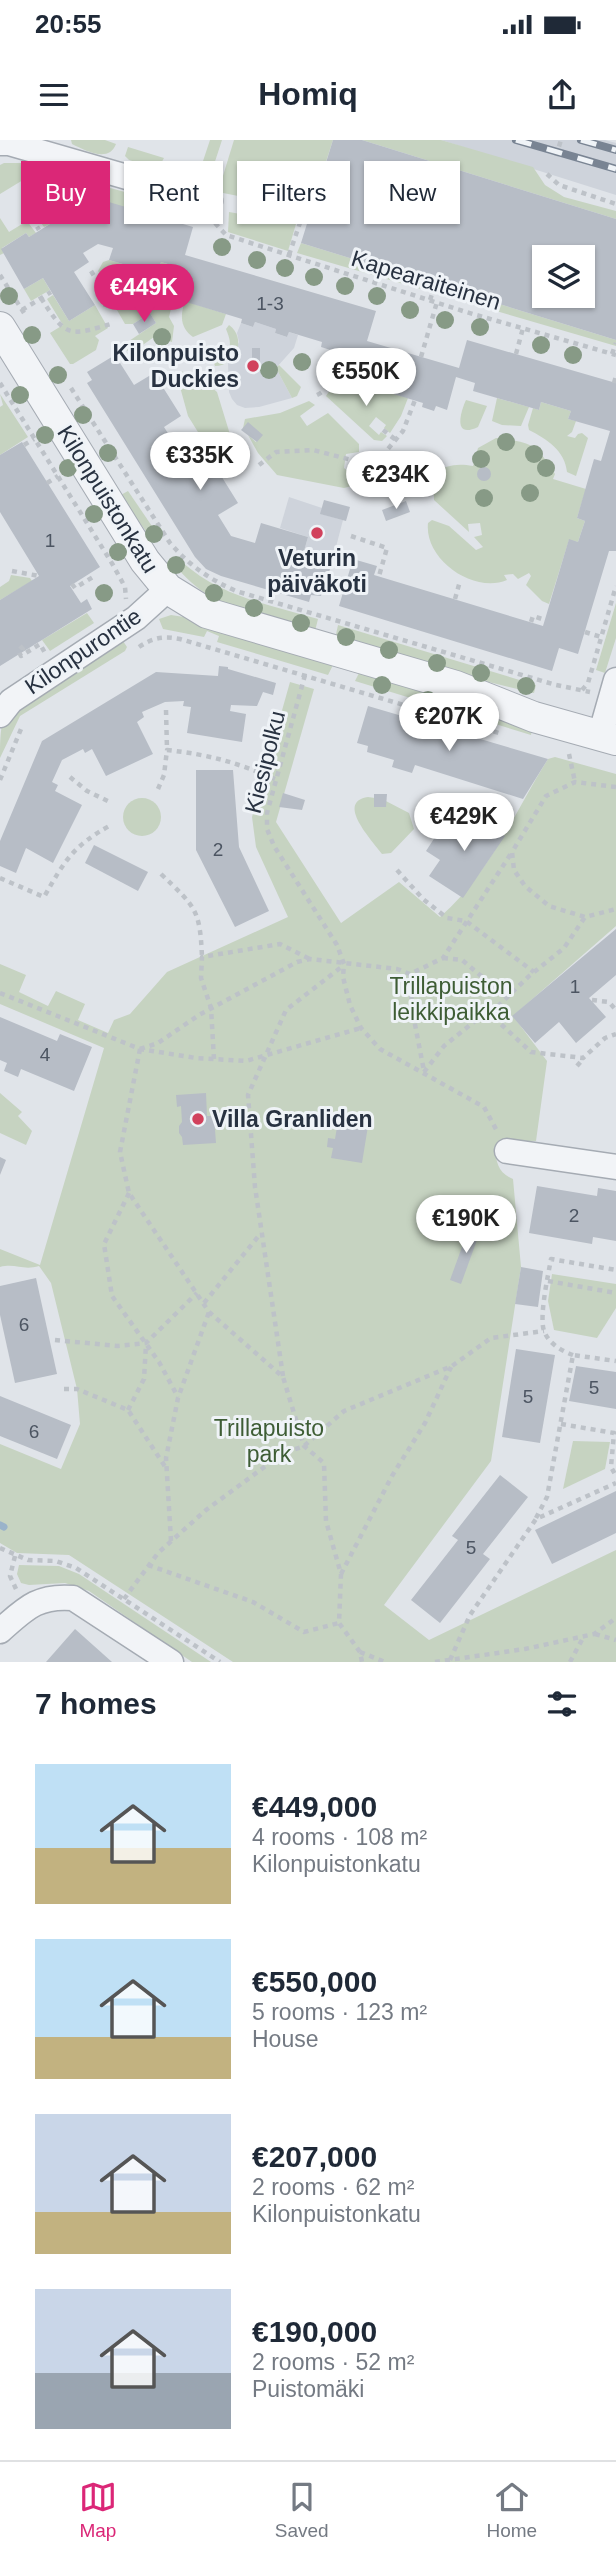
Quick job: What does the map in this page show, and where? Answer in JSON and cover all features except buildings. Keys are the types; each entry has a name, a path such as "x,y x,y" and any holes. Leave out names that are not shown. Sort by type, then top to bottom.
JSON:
{"street":[{"path":"0,143 9,143 124,176"},
{"name":"Kilonpuistonkatu","path":"17,319 145,561 168,589 207,613 456,686 534,717 606,721"},
{"name":"Kilonpurontie","path":"0,715 11,701 43,677 136,618 168,589"},
{"path":"507,1151 616,1167"},
{"path":"0,1631 35,1603 55,1596 73,1598 171,1662"}],"path":[{"path":"556,156 561,140"},
{"path":"547,174 559,185 616,204"},
{"path":"36,224 39,230"},
{"path":"289,256 300,224"},
{"name":"Kapearaiteinen","path":"226,235 614,355"},
{"path":"91,271 108,299 105,307"},
{"path":"0,275 17,319 51,292"},
{"path":"430,300 434,288 467,298 469,294"},
{"path":"41,298 64,329 78,333 114,323"},
{"path":"421,357 437,302"},
{"path":"516,354 523,328"},
{"path":"614,355 616,343"},
{"path":"317,395 323,392 339,370 345,348"},
{"path":"614,383 616,376"},
{"path":"0,383 113,565 125,587 126,603 136,618"},
{"path":"70,387 170,543 186,562 208,578 236,591 582,690 606,721 569,754"},
{"path":"259,465 276,452 313,450 363,463 382,456 403,430 415,400"},
{"path":"383,430 396,440"},
{"path":"24,445 34,439"},
{"path":"47,483 58,476"},
{"path":"351,536 387,548 379,576"},
{"path":"303,552 344,564"},
{"path":"12,571 39,576"},
{"path":"75,588 93,577"},
{"path":"455,599 460,581"},
{"path":"582,690 588,683 616,586"},
{"path":"269,600 271,591"},
{"path":"531,622 533,616 545,620"},
{"path":"585,632 601,637"},
{"path":"130,653 151,639 166,636 501,734"},
{"path":"20,646 23,649 19,652 21,656 40,644 47,655"},
{"name":"Kiesipolku","path":"306,675 275,779 267,813 267,829 274,846 337,944 344,964 343,977 349,1006 361,1028"},
{"path":"158,789 164,775 167,750 166,710"},
{"path":"0,780 27,719"},
{"path":"167,750 209,755 239,763 275,779"},
{"path":"559,751 569,754"},
{"path":"569,754 575,782"},
{"path":"70,777 87,791 112,803"},
{"path":"443,958 546,796 575,782 616,787"},
{"path":"0,878 44,897 64,861 86,839 111,825"},
{"path":"512,852 514,870 525,886 549,906 585,917 616,909"},
{"path":"397,870 423,899 446,918 466,921 510,957 534,972"},
{"path":"161,874 190,902 198,917 201,978 211,1008 214,1059"},
{"path":"424,1072 444,1046 474,1021 490,1014 564,948 585,917"},
{"path":"202,957 280,944 310,960"},
{"path":"140,1049 158,1042 211,1008 297,962 310,960 397,969 410,974 443,958 462,960 486,980 490,1014 531,1052 583,1058"},
{"path":"344,964 286,1010 248,1095 255,1187 283,1377 304,1446 324,1462 326,1521 341,1574 339,1623 360,1653 362,1662"},
{"path":"410,974 412,1009 424,1072"},
{"path":"0,993 140,1049 214,1059 246,1061 361,1028 380,1049 484,1107 507,1151"},
{"path":"592,1000 609,1002 616,1010"},
{"path":"577,1066 606,1038 616,1034"},
{"path":"140,1049 120,1152 129,1193 209,1312 283,1377"},
{"path":"129,1193 104,1244 111,1296 159,1362 178,1398"},
{"path":"204,1303 261,1232"},
{"path":"616,1270 551,1259 544,1303 544,1331 559,1350 616,1362"},
{"path":"548,1281 616,1293"},
{"path":"55,1340 118,1346 146,1343 197,1293"},
{"path":"170,1541 166,1458 178,1398 209,1312"},
{"path":"124,1599 148,1565 170,1541 206,1510 282,1454 304,1446 344,1411 452,1366 491,1338 544,1331"},
{"path":"128,1410 144,1378 146,1343"},
{"path":"450,1660 470,1615 536,1519 547,1497 573,1355"},
{"path":"341,1574 392,1476 425,1423 452,1366"},
{"path":"64,1390 77,1389 128,1410 166,1469"},
{"path":"561,1424 614,1433 611,1466 616,1476"},
{"path":"536,1519 616,1483"},
{"path":"148,1565 253,1602 304,1632 339,1623"},
{"path":"435,1662 525,1649 594,1634 616,1618"},
{"path":"594,1634 616,1640"},
{"path":"570,1662 584,1636"},
{"path":"360,1653 385,1662"}],"shaded area":[{"path":"441,140 605,140 616,143 616,195"},
{"name":"Kilonpuisto Duckies","path":"255,322 276,329 275,333 287,337 289,332 298,335 294,348 276,368 292,398 245,408 237,405 229,392 228,363 239,342 237,333 241,323 253,327"},
{"name":"Veturin päiväkoti","path":"289,497 322,508 321,514 343,520 331,566 302,558 308,537 280,528"}],"green space":[{"path":"71,140 105,140 116,144 108,153 97,154 72,144"},
{"path":"210,140 222,140 215,161 203,161"},
{"path":"234,140 333,140 326,161 237,161 237,196 223,193 223,176"},
{"path":"362,140 441,140 533,167 545,185 564,197 616,211 616,219 460,170 460,161 430,161"},
{"path":"128,147 164,158 162,161 132,161 125,156"},
{"path":"21,163 21,181 0,194 0,165"},
{"path":"110,188 124,192 124,208 110,206"},
{"path":"229,212 237,213 237,224 296,224 288,251 228,232"},
{"path":"0,218 9,232 22,224 29,224 36,233 29,237 26,233 2,248 4,253 0,255"},
{"path":"301,243 616,340 616,346 297,253"},
{"path":"109,260 157,274 161,262 181,268 169,317 174,326 172,342 154,337 137,349 124,349 123,345 156,323 150,313 133,324 125,324 113,303 117,297 98,271 103,262"},
{"path":"43,278 50,290 31,301 24,289"},
{"path":"53,295 69,321 95,305 108,328 95,336 99,340 96,350 73,364 70,364 50,333 63,325 47,299"},
{"path":"185,301 226,314 222,325 193,337 182,321"},
{"path":"229,325 238,337 237,350 229,361 215,366 213,361 229,349 230,341 226,329"},
{"path":"347,358 358,362 353,382 365,385 364,390 375,394 377,389 408,398 390,433 384,428 386,425 376,417 369,426 379,435 381,432 387,436 382,441 374,440 326,396 342,372"},
{"path":"279,365 301,387 297,396 292,398 276,368"},
{"path":"182,371 191,379 217,392 232,441 211,453 188,416 177,376"},
{"path":"0,394 28,437 0,455 0,407 3,405"},
{"path":"497,398 529,407 521,426 502,425 492,421"},
{"path":"466,400 487,406 478,427 470,430 465,430 460,423"},
{"path":"309,401 315,405 300,416 307,426 328,413 359,444 359,452 346,454 344,468 356,477 352,486 344,488 277,475 258,453 248,435 256,442 262,435 243,428 245,419 280,413"},
{"path":"541,402 571,411 568,419 576,421 572,432 567,436 575,438 582,433 588,438 576,476 567,472 563,458 554,447 529,430 533,408 539,410"},
{"path":"496,438 532,446 543,456 555,474 553,479 586,489 577,518 585,521 578,542 569,540 549,604 542,601 526,585 531,576 529,573 518,579 513,574 504,575 507,580 494,583 466,578 442,561 429,536 428,523 432,520 449,526 476,550 483,547 474,537 482,535 480,523 468,524 469,532 434,500 433,473 452,465 473,466 478,448"},
{"path":"128,491 158,535 152,539 119,496"},
{"path":"177,557 208,581 225,590 318,619 315,631 244,611 217,600 190,581 169,559"},
{"path":"11,575 30,578 32,581 0,600 0,587 9,581"},
{"path":"616,603 616,638 605,673 596,670"},
{"path":"87,613 94,623 50,651 42,640"},
{"path":"171,615 333,665 328,675 217,642 219,636 207,631 204,637 163,629 159,619"},
{"path":"338,625 536,685 534,693 448,672 335,639"},
{"path":"123,641 127,647 125,651 20,716 0,758 2,725 9,716 39,693"},
{"path":"360,671 533,725 531,735 355,681"},
{"name":"Trillapuisto park","path":"290,682 314,689 276,822 341,923 399,882 440,917 487,863 548,759 555,757 616,774 616,926 513,1016 547,1061 536,1141 500,1141 495,1147 499,1166 504,1174 513,1179 521,1267 491,1461 384,1605 429,1640 616,1550 616,1662 233,1662 69,1555 17,1553 0,1543 0,1444 61,1469 80,1424 77,1389 51,1283 39,1266 0,1267 0,1249 40,1265 104,1048 0,1004 0,964 26,975 19,992 48,1006 56,991 85,1004 78,1020 108,1033 114,1020 130,1014 167,972 288,917 256,847 252,817"},
{"path":"368,797 382,799 409,813 414,829 391,853 382,854 355,814 355,806 359,800"},
{"path":"142,798 156,803 161,817 156,831 142,836 128,831 123,817 128,803"},
{"path":"0,1093 22,1112 18,1116 32,1131 26,1145 0,1133"},
{"path":"552,1274 616,1284 616,1308 597,1338 554,1330 548,1301"},
{"path":"573,1441 610,1442 605,1469 563,1489"},
{"path":"19,1565 59,1566 79,1574 211,1662 192,1662 89,1591 65,1583 21,1583 17,1574"}],"waterway":[{"path":"0,1525 4,1527"}],"railway":[{"path":"516,140 616,169"},
{"path":"581,140 616,150"}],"place":[{"name":"Kilonpuisto Duckies","path":"253,366"},
{"name":"Veturin päiväkoti","path":"317,533"},
{"name":"Villa Granliden","path":"198,1119"}],"park label":[{"name":"Trillapuiston leikkipaikka","path":"451,999"}]}
